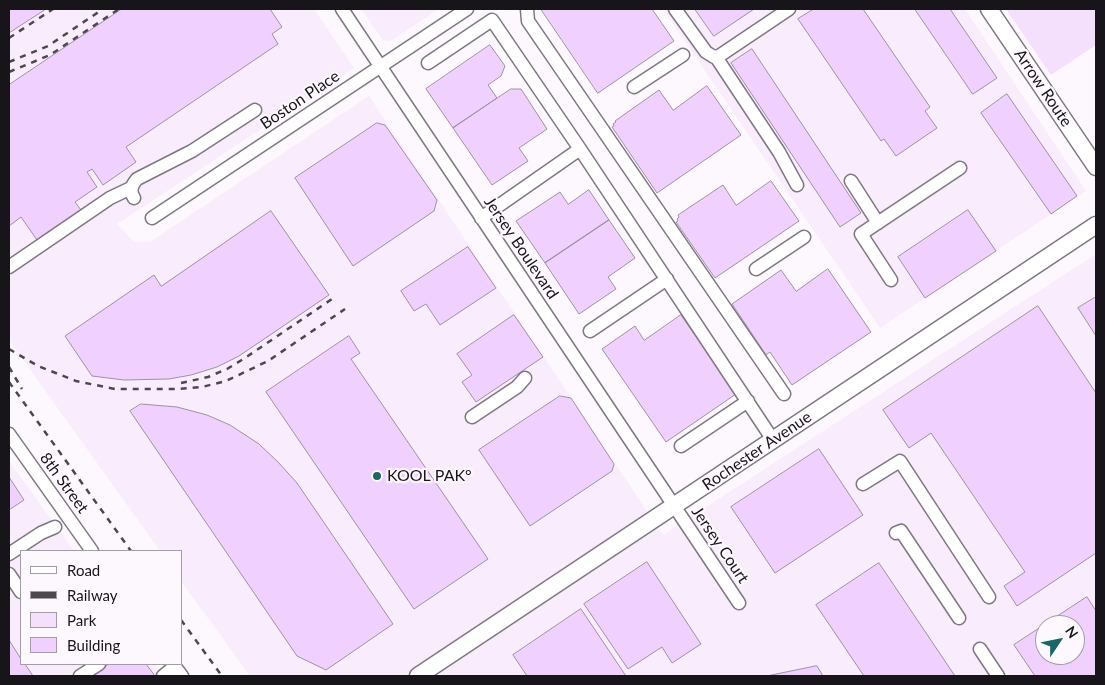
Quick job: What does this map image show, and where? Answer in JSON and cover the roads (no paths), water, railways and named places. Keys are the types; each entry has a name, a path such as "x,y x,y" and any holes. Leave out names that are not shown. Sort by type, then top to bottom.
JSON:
{"main road":[{"name":"Arrow Route","path":"989,9 1096,167"},
{"name":"Rochester Avenue","path":"418,676 1096,225"}],"street":[{"name":"Jersey Boulevard","path":"342,9 674,506"},
{"name":"Boston Place","path":"152,218 467,9"},
{"path":"526,9 528,21 784,394"},
{"path":"675,9 706,52 716,57 779,152 797,184"},
{"path":"716,57 789,9"},
{"path":"428,62 492,20 773,440"},
{"path":"634,87 682,55"},
{"path":"9,267 110,198 133,193 137,179 192,151 255,110"},
{"path":"481,218 580,149"},
{"path":"891,280 861,234 960,168"},
{"path":"851,181 878,223"},
{"path":"756,269 804,237"},
{"path":"590,331 667,279"},
{"path":"472,417 517,387 525,378"},
{"path":"681,446 748,401"},
{"name":"8th Street","path":"9,434 91,550"},
{"path":"863,484 900,461 989,597"},
{"name":"Jersey Court","path":"674,506 739,602"},
{"path":"9,554 41,533 55,527"},
{"path":"896,533 901,531 959,618"},
{"path":"9,574 20,590"},
{"path":"980,649 998,676"},
{"path":"80,676 97,665"},
{"path":"163,676 177,669"}],"railway":[{"path":"9,38 53,9"},
{"path":"9,62 48,46 103,9"},
{"path":"9,72 50,55 119,9"},
{"path":"181,383 208,377 227,369 332,299"},
{"path":"9,349 38,366 76,381 115,389 202,387 226,381 268,361 345,309"},
{"path":"9,367 22,389"},
{"path":"9,382 130,550"},
{"path":"182,621 222,676"}],"place":[{"name":"KOOL PAK°","path":"377,476"}]}
